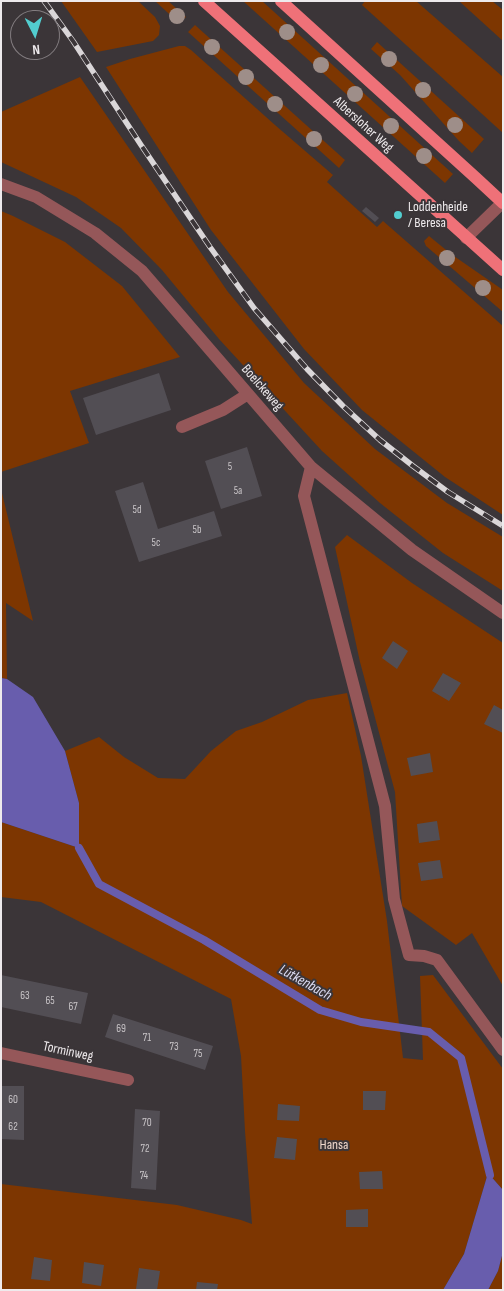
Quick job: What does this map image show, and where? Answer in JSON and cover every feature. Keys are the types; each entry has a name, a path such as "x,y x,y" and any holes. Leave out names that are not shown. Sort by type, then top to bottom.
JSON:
{"main road":[{"name":"Albersloher Weg","path":"204,1 503,270"},
{"path":"280,1 502,202"}],"street":[{"name":"Boelckeweg","path":"1,184 45,202 95,233 142,271 310,467 412,550 503,613"},
{"path":"466,238 502,202"},
{"path":"182,427 223,410 248,394"},
{"path":"310,467 304,496 385,806 394,899 409,956 424,956 437,960 503,1050"},
{"name":"Torminweg","path":"1,1053 128,1080"}],"green space":[{"path":"61,1 138,1 155,17 160,26 159,35 153,41 97,52"},
{"path":"155,1 168,1 186,17 179,23"},
{"path":"243,1 262,1 453,174 445,183"},
{"path":"365,1 416,1 503,77 503,133 362,5"},
{"path":"459,1 492,1 503,10 503,41"},
{"path":"195,25 345,160 339,168 188,32"},
{"path":"377,42 484,139 472,153 400,75 371,49"},
{"path":"179,46 185,46 191,50 333,175 327,182 377,227 383,221 503,326 503,515 445,477 362,410 304,349 211,230 106,67"},
{"path":"80,77 228,292 304,383 375,449 447,503 503,537 503,591 443,553 380,503 322,451 219,339 162,270 121,228 76,197 1,162 1,112"},
{"path":"1,211 65,242 122,286 180,357 70,391 89,443 1,472"},
{"path":"429,236 451,254 503,290 503,312 426,246 424,241"},
{"path":"1,489 33,621 6,603 7,679 1,678"},
{"path":"347,535 412,583 503,643 503,986 472,933 456,945 402,906 395,792 360,662 335,547"},
{"name":"Hansa","path":"347,693 361,756 387,921 403,1058 423,1060 420,976 433,975 503,1069 503,1190 488,1173 464,1254 443,1290 1,1290 1,1184 177,1205 252,1224 241,1056 231,999 41,902 1,897 1,822 79,848 79,803 65,751 99,737 124,757 158,778 185,779 211,751 236,731 262,722 308,700"},
{"path":"503,1252 503,1290 488,1290 498,1271"}],"shaded area":[{"path":"1,678 7,679 33,697 65,751 79,803 79,848 1,822"},
{"path":"488,1173 503,1190 503,1252 498,1271 488,1290 443,1290 464,1254"}],"building":[{"path":"366,207 379,218 375,222 362,211"},
{"path":"159,373 171,410 96,435 83,398"},
{"path":"247,447 262,496 221,509 205,461"},
{"path":"143,482 158,529 214,511 222,536 139,562 115,491"},
{"path":"393,641 408,651 397,669 382,658"},
{"path":"443,673 461,683 449,701 432,691"},
{"path":"494,705 503,710 503,733 484,724"},
{"path":"430,753 433,772 411,776 407,758"},
{"path":"437,821 440,840 419,843 417,824"},
{"path":"440,860 443,878 421,881 418,863"},
{"path":"1,975 88,993 81,1024 1,1007"},
{"path":"113,1014 213,1046 205,1070 105,1037"},
{"path":"1,1086 24,1086 24,1140 1,1139"},
{"path":"363,1091 386,1091 385,1110 363,1110"},
{"path":"278,1104 300,1106 299,1121 277,1120"},
{"path":"135,1109 160,1111 156,1190 131,1188"},
{"path":"277,1137 297,1139 295,1160 274,1158"},
{"path":"382,1171 383,1189 360,1189 359,1172"},
{"path":"368,1209 368,1227 346,1227 346,1210"},
{"path":"34,1257 52,1260 50,1281 31,1279"},
{"path":"84,1262 104,1265 101,1286 82,1283"},
{"path":"139,1268 160,1271 157,1290 136,1289"},
{"path":"197,1282 218,1284 217,1290 196,1290"}],"waterway":[{"name":"Lütkenbach","path":"79,848 99,884 204,940 320,1010 361,1022 429,1032 461,1058 490,1175"}],"railway":[{"path":"44,1 73,41 210,247 254,308 307,369 380,440 448,492 503,526"}],"place":[{"name":"Loddenheide / Beresa","path":"398,215"}]}
